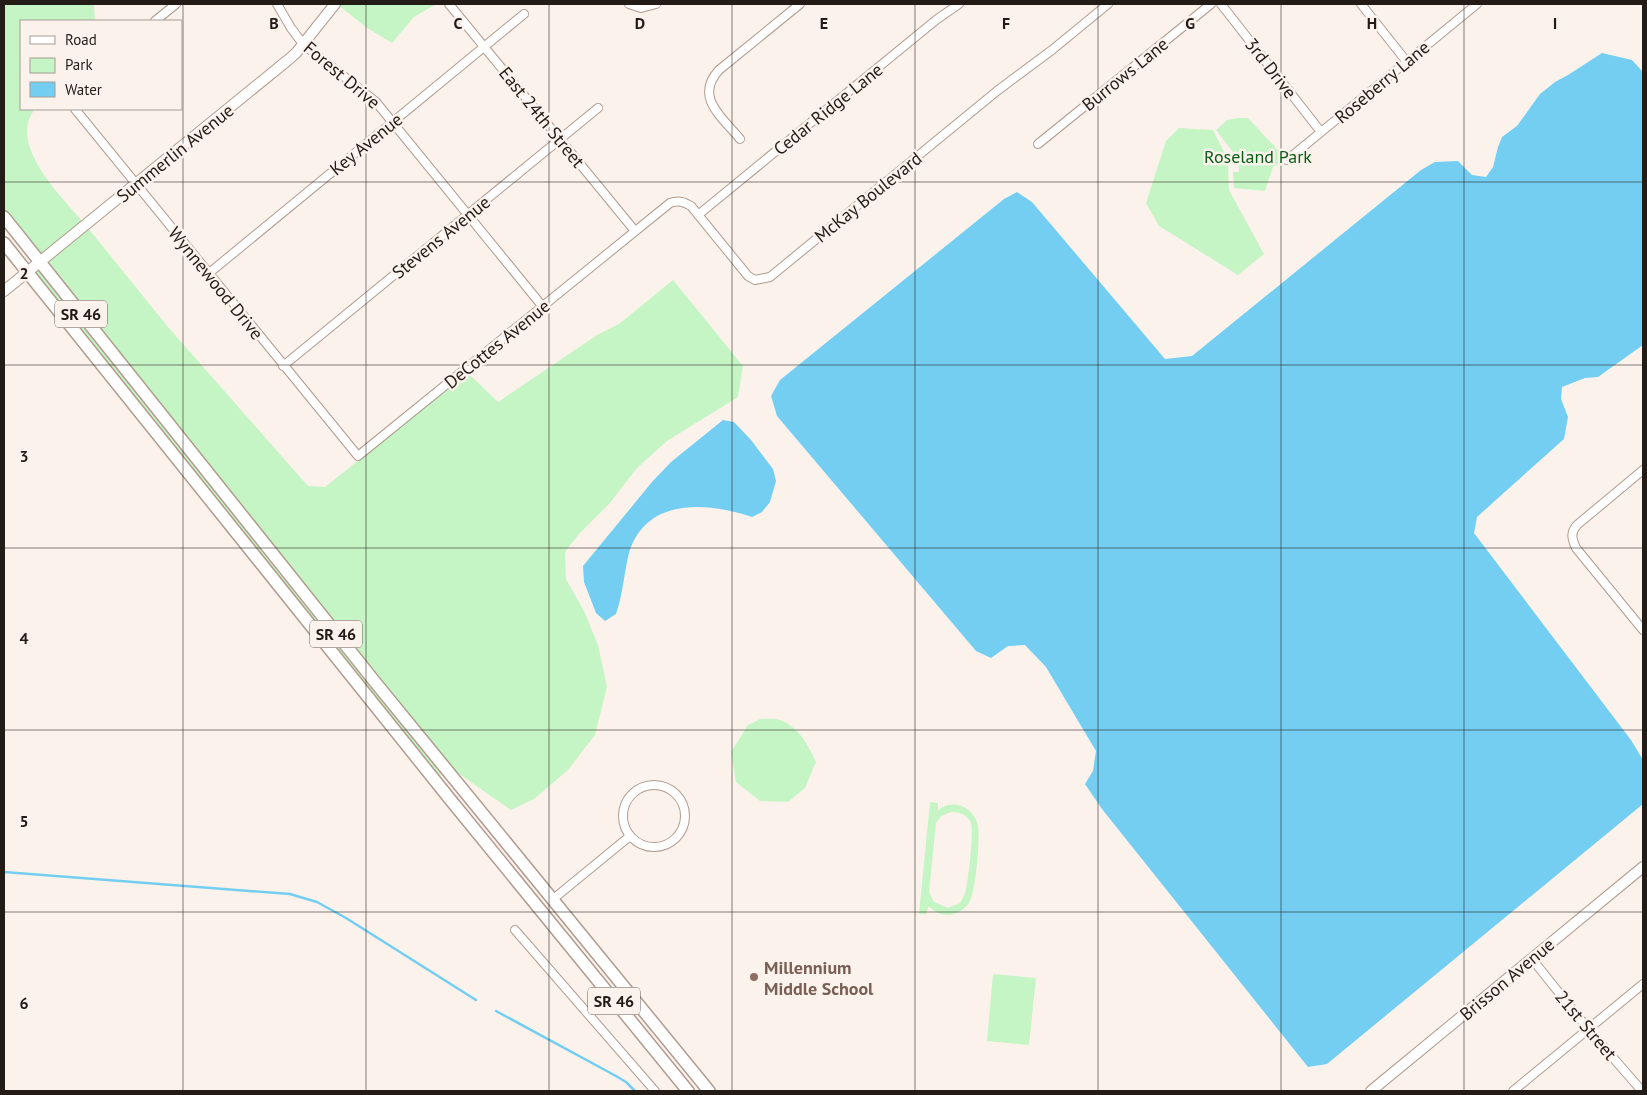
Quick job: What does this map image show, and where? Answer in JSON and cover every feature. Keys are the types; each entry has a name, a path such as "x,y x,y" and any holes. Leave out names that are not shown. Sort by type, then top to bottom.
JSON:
{"main road":[{"name":"SR 46","path":"4,217 375,682 709,1091"},
{"name":"SR 46","path":"4,243 449,798 688,1091"}],"street":[{"path":"156,20 176,4"},
{"name":"Forest Drive","path":"277,4 303,44 376,102 394,122 543,306"},
{"name":"Summerlin Avenue","path":"4,291 288,60 335,4"},
{"name":"East 24th Street","path":"449,4 635,231"},
{"path":"629,4 641,8 656,4"},
{"path":"740,139 713,106 708,92 709,84 719,70 800,4"},
{"name":"Cedar Ridge Lane","path":"698,215 958,4"},
{"name":"McKay Boulevard","path":"635,231 663,207 677,201 685,202 691,206 748,276 755,280 770,277 997,91 1052,50 1108,4"},
{"name":"Burrows Lane","path":"1038,144 1211,4"},
{"name":"3rd Drive","path":"1221,4 1321,132"},
{"path":"1361,4 1407,62"},
{"name":"Roseberry Lane","path":"1287,160 1477,4"},
{"name":"Key Avenue","path":"208,274 524,14"},
{"name":"Stevens Avenue","path":"283,366 598,108"},
{"name":"Wynnewood Drive","path":"76,110 358,456"},
{"name":"DeCottes Avenue","path":"358,456 635,231"},
{"path":"1643,470 1577,525 1572,530 1572,538 1576,548 1643,630"},
{"path":"657,784 668,788 678,796 684,807 685,819 681,830 674,840 663,845 651,846 639,843 630,836 624,824 623,812 626,801 634,791 645,786 657,784"},
{"path":"552,900 630,836"},
{"name":"Brisson Avenue","path":"1371,1091 1643,867"},
{"path":"515,930 655,1091"},
{"name":"21st Street","path":"1532,959 1588,1029 1642,1091"},
{"path":"1513,1091 1643,984"}],"green space":[{"path":"4,4 94,4 95,20 20,20 20,110 34,110 28,123 28,138 32,153 40,169 51,184 83,222 41,256 4,210"},
{"path":"337,4 436,4 414,17 392,43 367,28"},
{"name":"Roseland Park","path":"1248,118 1289,162 1283,161 1273,167 1265,191 1234,188 1233,172 1239,172 1239,160 1216,130 1227,120"},
{"path":"1179,128 1213,130 1228,160 1229,190 1264,254 1238,275 1159,226 1146,203 1166,141"},
{"path":"88,228 168,327 308,486 325,487 468,373 498,402 597,335 619,324 673,280 743,366 738,397 667,441 637,468 610,503 579,534 565,552 566,579 585,613 598,645 607,687 595,735 568,770 534,799 511,810 452,769 46,263"},
{"path":"39,268 441,771 440,780 33,273"},
{"path":"760,719 778,719 793,727 806,743 816,762 805,788 788,802 760,801 736,782 731,752 748,725"},
{"path":"930,802 938,803 938,810 950,805 962,806 972,813 978,825 977,865 974,888 969,903 955,914 940,914 929,906 926,914 919,914","holes":["951,812 960,813 965,816 970,820 972,828 965,894 960,903 948,908 934,902 929,892 936,823 941,816"]},
{"path":"993,974 1036,978 1029,1045 987,1041"}],"water":[{"path":"1602,53 1632,60 1643,72 1643,345 1598,377 1585,378 1562,387 1561,399 1568,417 1564,439 1477,517 1474,533 1631,740 1643,760 1643,804 1327,1064 1308,1067 1102,809 1085,784 1093,771 1096,751 1046,667 1025,645 1008,646 991,658 976,651 777,416 771,396 780,380 1004,199 1017,192 1032,202 1165,359 1192,356 1421,170 1435,162 1458,161 1472,175 1486,177 1493,167 1502,137 1517,126 1540,94 1555,82"},
{"path":"723,420 734,422 751,440 773,469 776,481 770,502 762,512 752,517 716,508 698,507 680,508 664,513 649,522 637,535 629,553 616,614 605,621 596,613 584,582 583,566 652,482 671,462"}],"waterway":[{"path":"4,872 290,894 317,902 346,918 476,1000"},
{"path":"496,1011 616,1076 635,1091"}],"place":[{"name":"Millennium Middle School","path":"754,977"}]}
